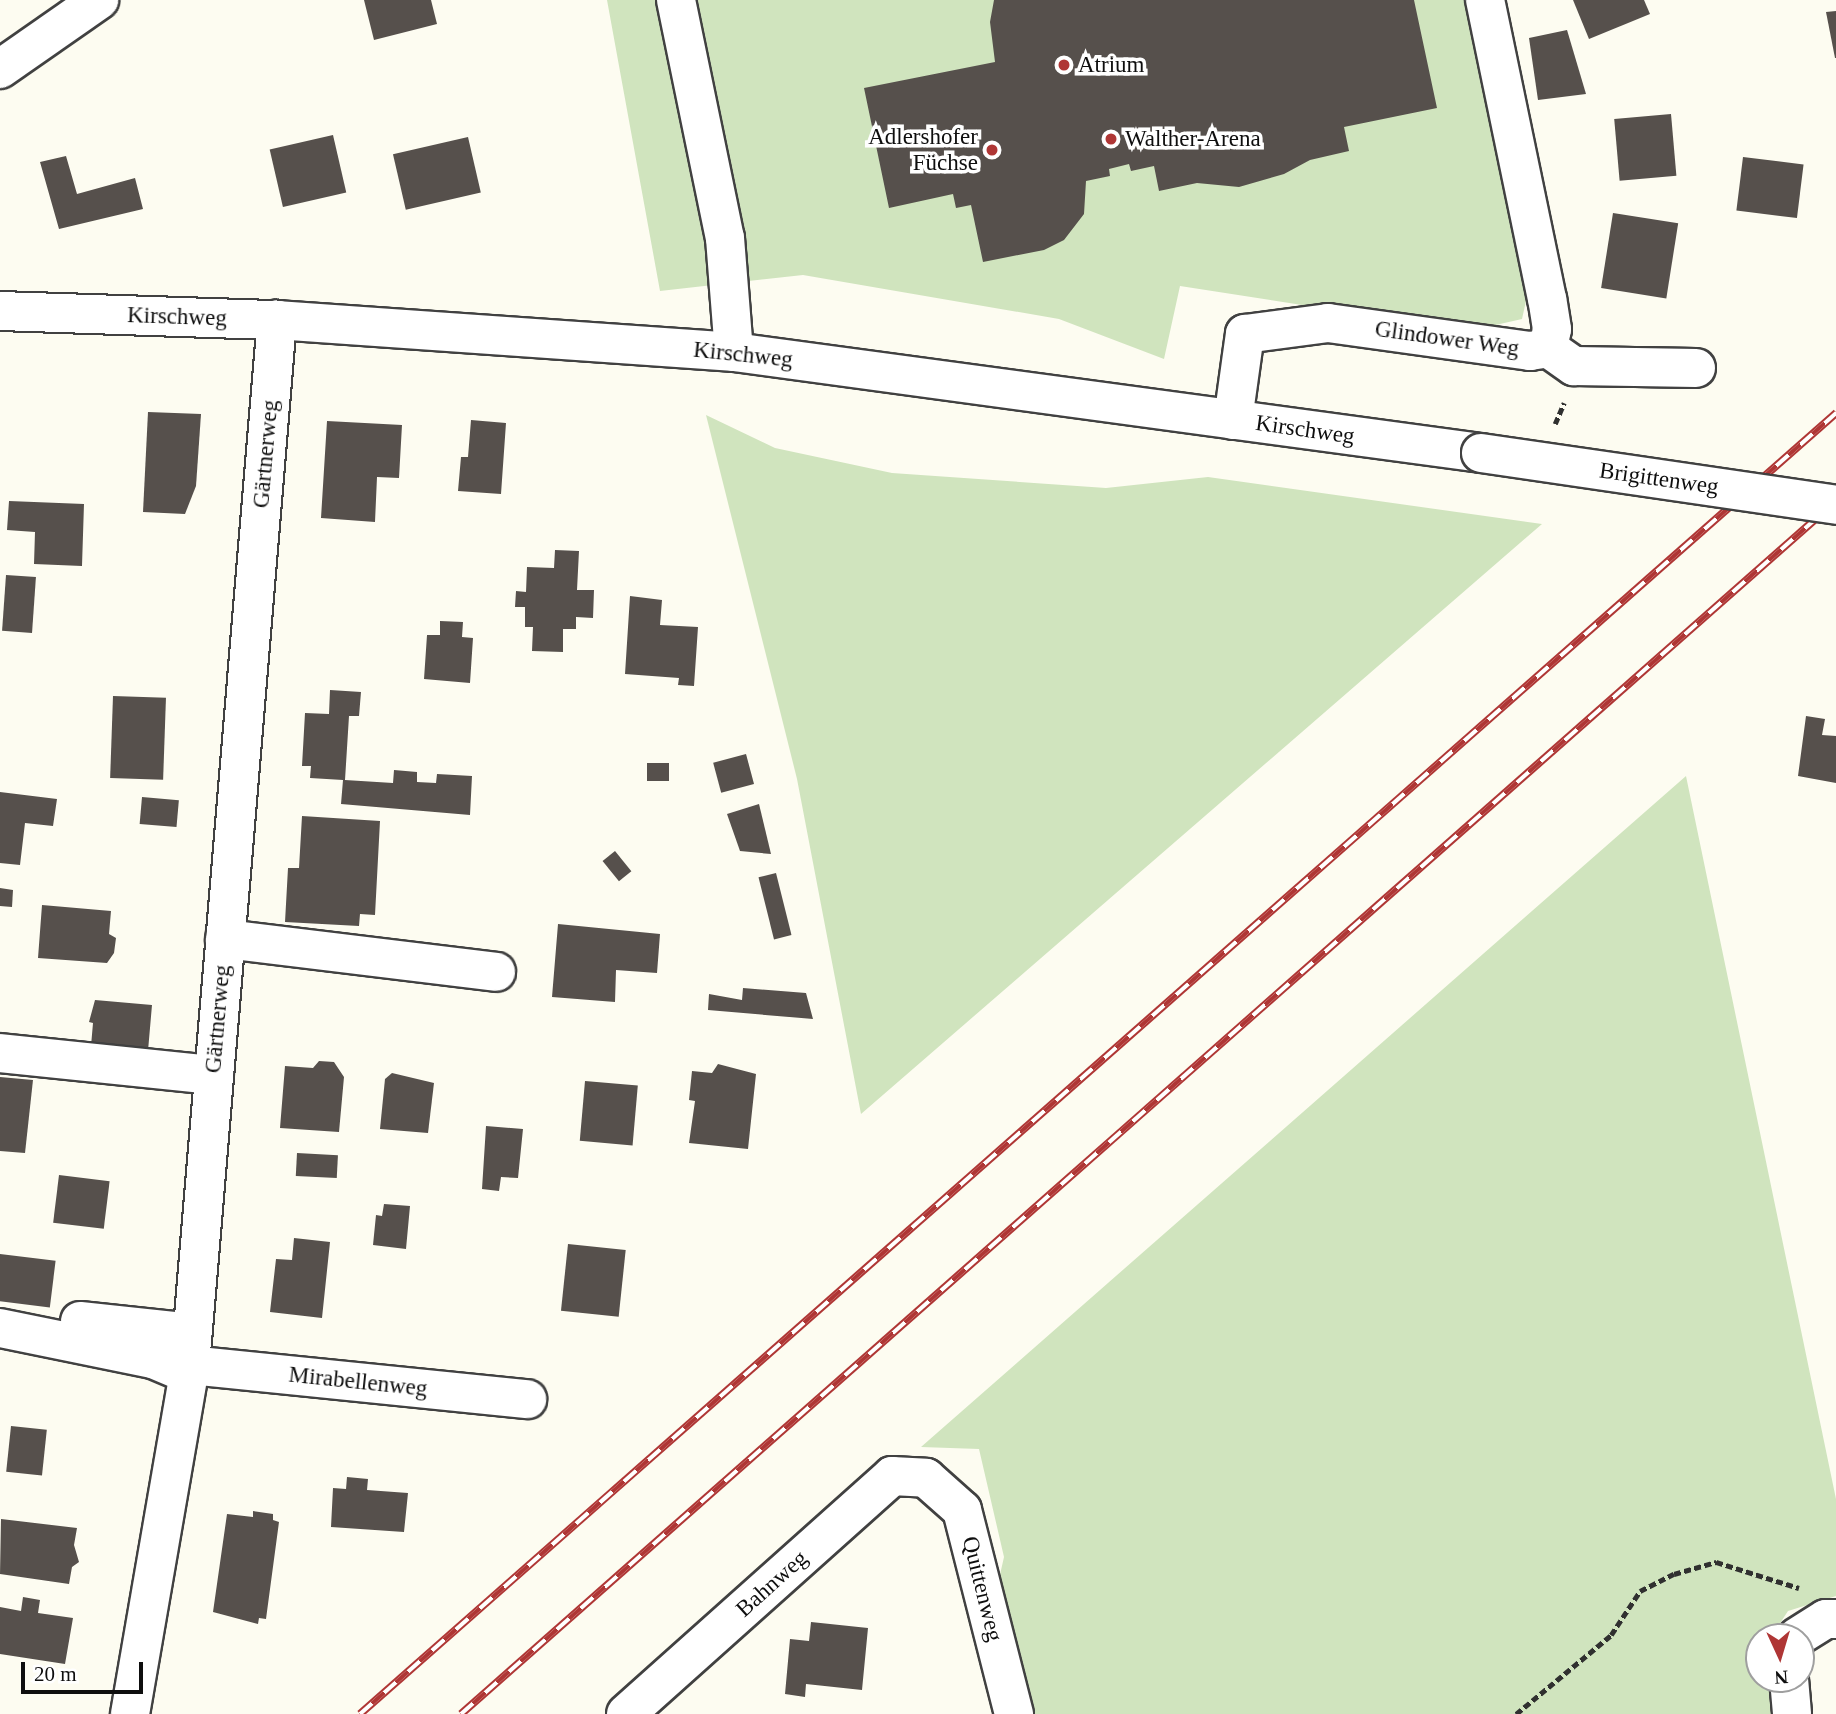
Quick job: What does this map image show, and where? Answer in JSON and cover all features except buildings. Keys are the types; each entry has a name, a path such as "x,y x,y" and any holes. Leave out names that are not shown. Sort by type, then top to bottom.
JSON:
{"street":[{"path":"0,69 99,0"},
{"path":"676,0 726,238 734,352"},
{"name":"Glindower Weg","path":"1233,420 1245,334 1328,323 1561,357 1552,329 1485,0"},
{"name":"Kirschweg","path":"0,311 277,320 734,352 1481,453"},
{"name":"Gärtnerweg","path":"130,1714 190,1357 277,320"},
{"path":"1561,357 1696,368"},
{"name":"Brigittenweg","path":"1481,453 1836,505"},
{"path":"225,939 496,972"},
{"path":"0,1054 214,1075"},
{"name":"Mirabellenweg","path":"0,1312 190,1357 527,1399"},
{"path":"0,1328 153,1359 190,1357"},
{"name":"Bahnweg","path":"626,1714 892,1476 926,1478"},
{"name":"Quittenweg","path":"926,1478 962,1510 1014,1714"},
{"path":"1790,1693 1792,1714"}],"path":[{"path":"1534,460 1561,415 1561,357"},
{"path":"1516,1714 1611,1635 1640,1591 1674,1574 1716,1562 1774,1577 1818,1617"}],"green space":[{"path":"607,0 1477,0 1530,283 1522,319 1469,331 1180,286 1164,359 1059,319 803,275 660,291"},
{"path":"706,415 775,448 892,473 1106,488 1208,477 1542,524 861,1114 797,779"},
{"path":"1686,776 1836,1499 1836,1596 1788,1611 1780,1623 1745,1623 1745,1693 1769,1693 1771,1714 1031,1714 999,1579 1004,1557 979,1449 921,1447"}],"railway":[{"path":"360,1714 1836,413"},
{"path":"461,1714 1836,501"}],"place":[{"name":"Atrium","path":"1064,65"},
{"name":"Walther-Arena","path":"1111,139"},
{"name":"Adlershofer Füchse","path":"992,150"}]}
